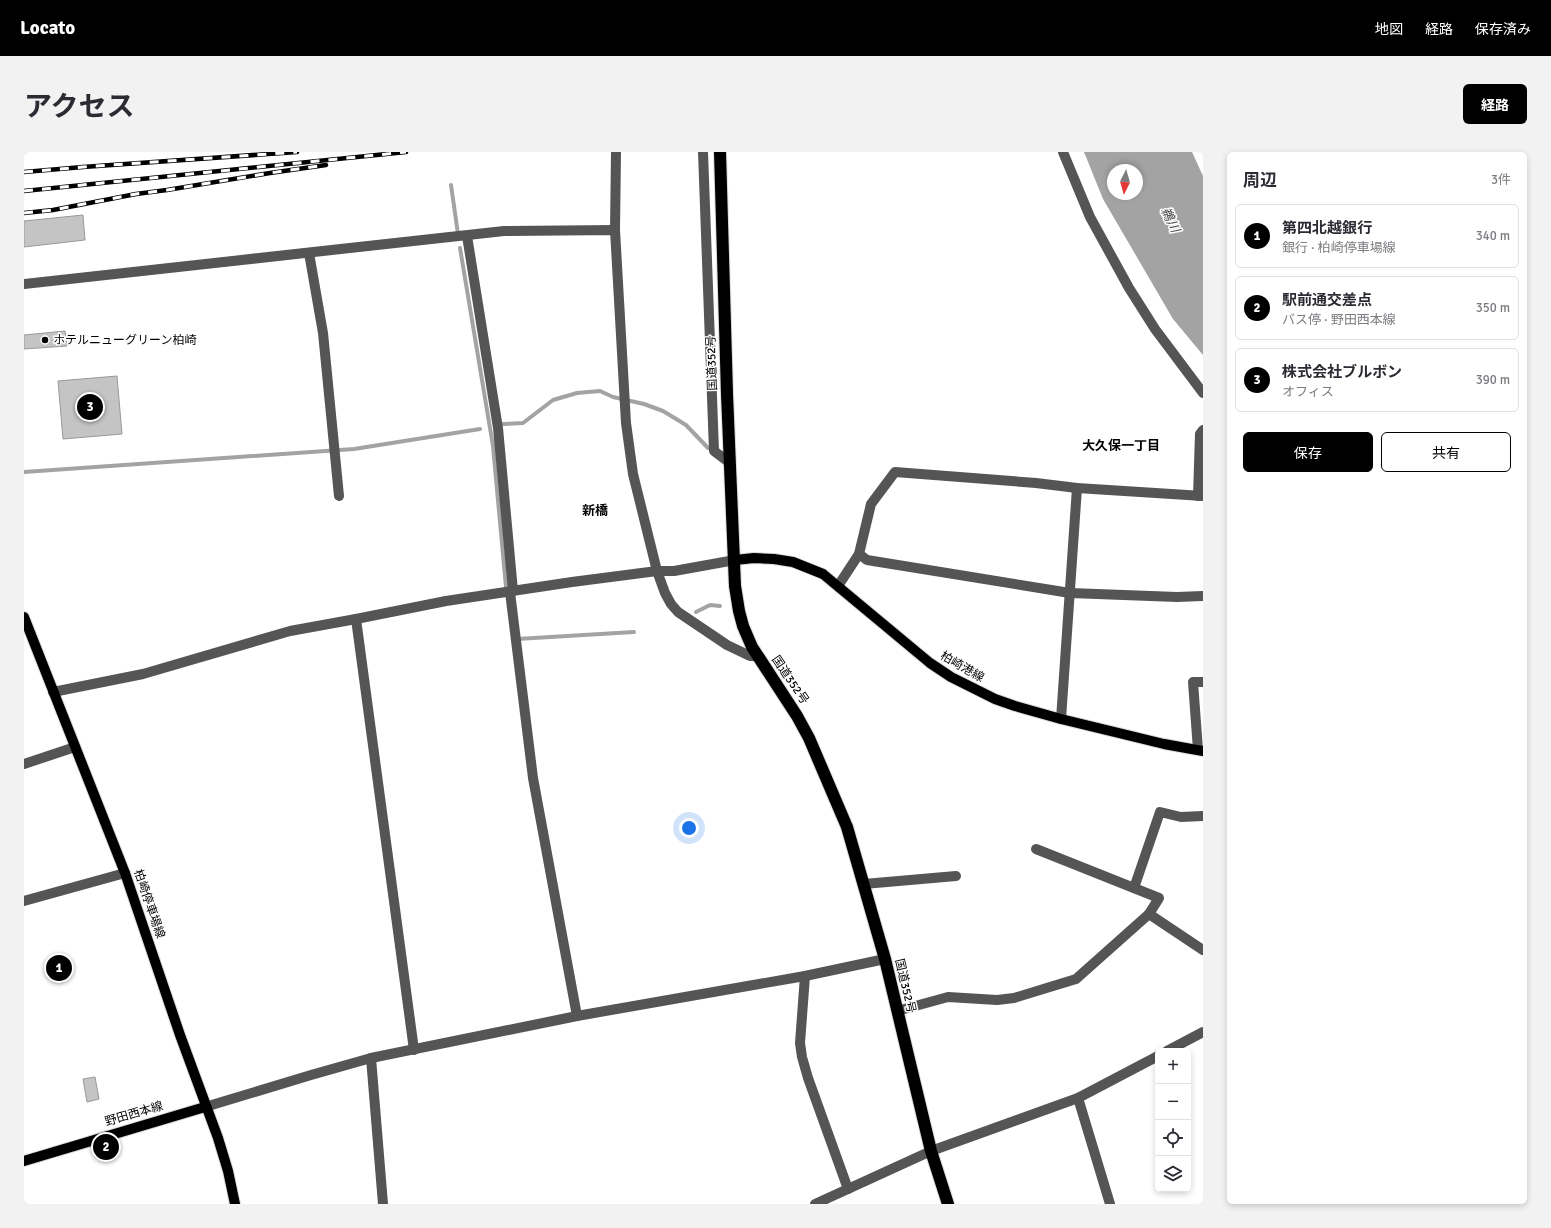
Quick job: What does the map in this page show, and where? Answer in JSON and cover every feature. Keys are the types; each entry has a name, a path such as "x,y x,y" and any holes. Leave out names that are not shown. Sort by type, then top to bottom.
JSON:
{"highway":[{"name":"国道352号","path":"720,152 727,394 735,586 739,611 743,626 757,656 797,716 812,744 847,827 885,959 931,1151 948,1204"}],"main road":[{"name":"柏崎港線","path":"735,560 754,558 793,562 823,574 930,663 951,677 995,699 1061,719 1164,744 1201,750"},
{"name":"柏崎停車場線","path":"24,617 125,873 205,1107 222,1151 235,1204"},
{"name":"野田西本線","path":"24,1161 205,1107"}],"street":[{"path":"616,152 615,230 626,423 633,474 657,571 665,593 671,604 678,612 701,629 727,645 750,656 757,656"},
{"path":"703,152 714,451 730,463"},
{"path":"1063,152 1090,217 1129,288 1155,329 1203,393"},
{"path":"24,284 504,231 615,230"},
{"path":"467,236 498,428 511,591 533,778 577,1016"},
{"path":"309,253 323,333 339,496"},
{"path":"838,586 859,554 871,504 895,472 1036,483 1077,488 1200,496 1200,434 1203,430"},
{"path":"1061,719 1077,488"},
{"path":"859,554 867,560 1070,593 1176,597 1203,596"},
{"path":"53,692 143,674 290,631 356,620 446,601 572,582 657,571 674,571 735,560"},
{"path":"356,620 414,1050"},
{"path":"1201,750 1193,682 1203,682"},
{"path":"24,764 75,747"},
{"path":"1134,888 1160,812 1181,817 1203,816"},
{"path":"897,1011 948,997 996,1000 1014,998 1076,979 1149,914 1159,898 1036,849"},
{"path":"24,901 125,873"},
{"path":"864,884 956,876"},
{"path":"1149,914 1203,950"},
{"path":"205,1107 371,1058 577,1016 805,976 885,959"},
{"path":"805,976 800,1043 802,1057 808,1078 848,1189"},
{"path":"1173,1048 1203,1032"},
{"path":"371,1058 383,1204"},
{"path":"815,1204 931,1151 1078,1098 1155,1058"},
{"path":"1078,1098 1110,1204"}],"water":[{"name":"鵜川","path":"1084,152 1192,152 1203,176 1203,355 1173,319 1103,199"}],"building":[{"path":"83,215 85,240 24,247 24,221"},
{"name":"ホテルニューグリーン柏崎","path":"65,331 67,346 24,349 24,335"},
{"path":"117,376 122,434 63,439 58,381"},
{"path":"95,1077 99,1099 87,1102 83,1079"}],"waterway":[{"path":"451,185 458,234"},
{"path":"460,248 493,446 506,587"},
{"path":"503,424 523,423 553,400 577,393 600,391 613,397 644,404 663,411 686,425 708,448"},
{"path":"24,472 354,449 480,429"},
{"path":"696,612 710,605 720,606"},
{"path":"517,639 634,632"}],"railway":[{"path":"24,172 297,152"},
{"path":"24,191 406,152"},
{"path":"24,213 53,210 136,194 326,165"}],"place":[{"name":"ホテルニューグリーン柏崎","path":"45,340"},
{"name":"株式会社ブルボン","path":"90,407"},
{"name":"第四北越銀行","path":"59,968"},
{"name":"駅前通交差点","path":"106,1147"}],"district":[{"name":"大久保一丁目","path":"1121,446"},
{"name":"新橋","path":"595,511"}]}
